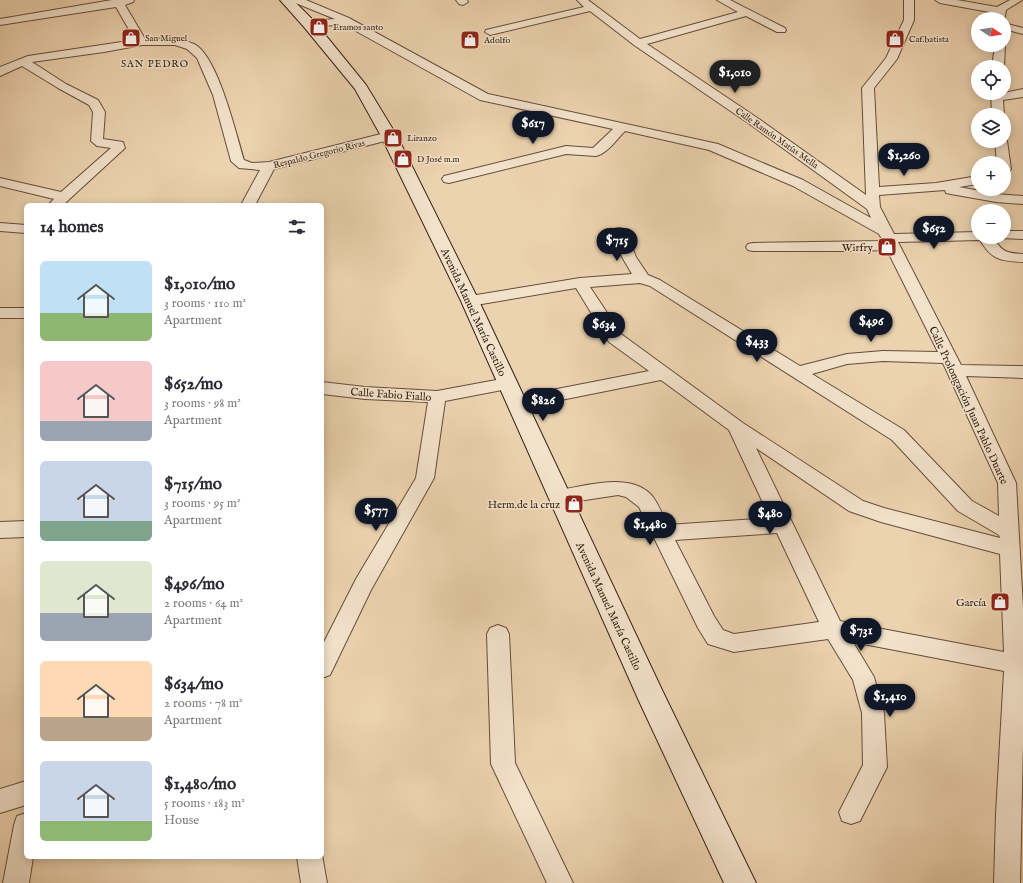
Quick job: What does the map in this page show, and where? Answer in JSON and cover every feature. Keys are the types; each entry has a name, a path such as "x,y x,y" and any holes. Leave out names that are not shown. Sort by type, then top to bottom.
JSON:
{"street":[{"name":"Avenida Manuel María Castillo","path":"286,0 309,24 361,88 389,136 470,301 653,701 740,883"},
{"path":"297,0 347,22 484,97 713,147 798,183 888,238"},
{"path":"722,0 781,30"},
{"name":"Calle Prolongación Juan Pablo Duarte","path":"909,0 909,20 891,59 868,88 873,199 888,238 952,364 1007,483 1010,549 1017,581 1015,664 1008,814 1007,883"},
{"path":"940,0 989,12"},
{"path":"1000,12 1000,9 1017,0"},
{"path":"0,22 122,1 142,42"},
{"path":"490,32 586,4"},
{"name":"Calle Ramón Matías Mella","path":"586,4 638,43 873,199"},
{"path":"638,43 746,13"},
{"path":"309,24 347,22"},
{"path":"1011,28 1023,31"},
{"path":"0,73 3,70 23,61 142,42 176,42 191,47 202,57 219,95 239,164 246,166 269,166"},
{"path":"0,182 60,201 119,148 119,145 101,143 97,141 99,112 94,103 62,86 23,61"},
{"path":"1011,96 1021,96"},
{"path":"448,179 566,150 596,152 603,147 622,127"},
{"name":"Respaldo Gregorio Rivas","path":"249,203 269,166 389,136"},
{"path":"873,199 971,181"},
{"path":"936,188 996,198 1023,200"},
{"path":"0,226 24,228"},
{"path":"619,232 629,257 642,278"},
{"path":"1011,235 1023,235"},
{"path":"753,247 852,247 888,238 971,236"},
{"path":"990,244 994,252 1000,256 1023,258"},
{"path":"470,301 580,283 642,278 655,283 898,435 965,506 1010,531"},
{"path":"580,283 615,338 737,427 856,506 880,514 1010,549"},
{"path":"0,313 24,313"},
{"path":"798,372 847,359 883,356 1023,372"},
{"name":"Calle Fabio Fiallo","path":"324,388 365,393 437,397 512,393 664,374"},
{"path":"324,664 364,585 426,478 437,397"},
{"path":"737,427 782,525 833,629 863,678 873,713 875,767 851,812"},
{"path":"559,497 618,488 632,492 646,502 706,622 716,637 734,643 833,629 1015,664"},
{"path":"661,533 782,525"},
{"path":"0,530 24,529"},
{"path":"498,634 503,764 560,883"},
{"path":"0,801 24,794"},
{"path":"16,883 24,836"},
{"path":"310,859 314,883"}],"place":[{"name":"Eramos santo","path":"319,27"},
{"name":"San Miguel","path":"131,38"},
{"name":"Caf.batista","path":"895,39"},
{"name":"Adolfo","path":"470,40"},
{"name":"Liranzo","path":"393,138"},
{"name":"D José m.m","path":"403,159"},
{"name":"Wirfry","path":"887,247"},
{"name":"Herm.de la cruz","path":"574,504"},
{"name":"García","path":"1000,602"}],"district":[{"name":"SAN PEDRO","path":"155,63"}]}
